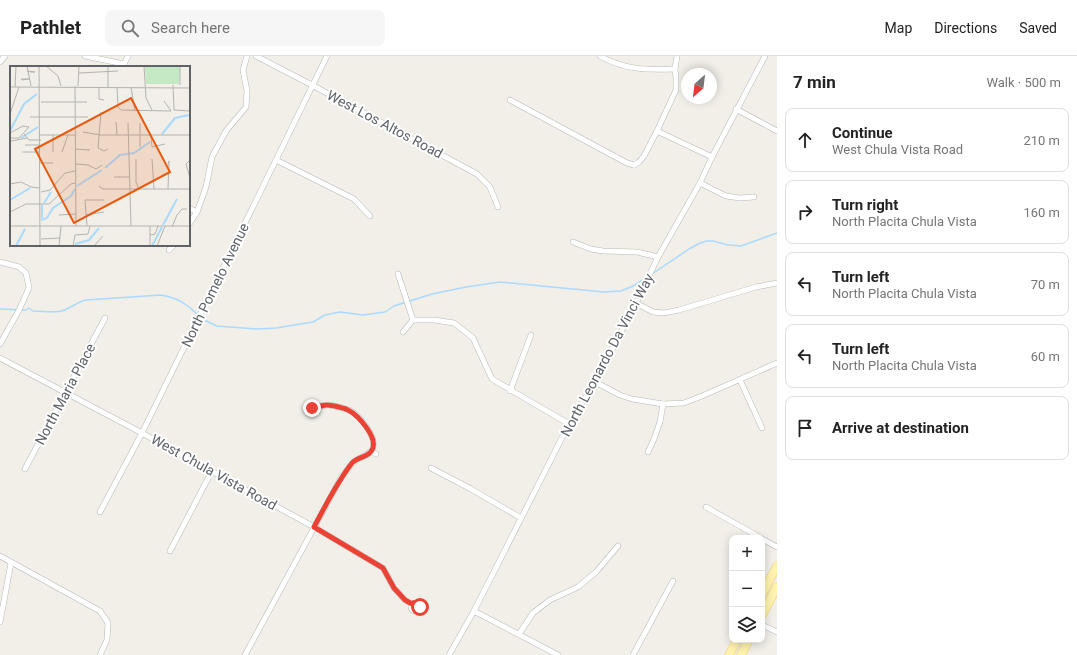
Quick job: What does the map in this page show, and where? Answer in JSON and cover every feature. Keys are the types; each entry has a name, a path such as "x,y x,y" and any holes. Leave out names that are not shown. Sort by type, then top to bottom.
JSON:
{"main road":[{"path":"765,588 777,566"},
{"path":"765,609 777,587"},
{"path":"729,655 735,643"},
{"path":"741,655 747,643"}],"street":[{"path":"0,62 5,56"},
{"path":"85,56 123,66 128,56"},
{"path":"190,222 196,212 206,187 212,156 226,131 246,107 247,91 243,70 247,56"},
{"name":"West Los Altos Road","path":"256,56 477,174 490,187 498,208"},
{"name":"North Pomelo Avenue","path":"100,512 142,433 327,56"},
{"path":"600,56 627,67 649,70 675,69"},
{"path":"510,100 634,167 640,161 657,130 676,90 675,69 677,56"},
{"name":"North Leonardo Da Vinci Way","path":"449,655 474,610 569,424 595,382 658,257 700,183 736,109 765,56"},
{"path":"736,109 777,131"},
{"path":"657,130 712,157"},
{"path":"276,160 354,200 370,216"},
{"path":"700,183 726,196 740,198 754,197"},
{"path":"190,209 196,212"},
{"path":"573,242 603,251 637,252 658,257"},
{"path":"169,250 173,246"},
{"path":"0,262 19,267 26,273 29,288 20,310 0,344"},
{"path":"398,274 413,320"},
{"path":"636,303 653,312 664,313 756,287 777,283"},
{"name":"North Maria Place","path":"25,469 105,318"},
{"path":"403,332 413,320"},
{"path":"413,320 434,320 454,323 473,338 492,380 569,424"},
{"path":"510,391 531,335"},
{"name":"West Chula Vista Road","path":"0,358 212,471 314,527 383,568 394,588 405,600 412,604"},
{"path":"595,382 632,399 662,404 684,402 702,396 777,364"},
{"path":"740,380 762,428"},
{"path":"648,452 660,422 662,404"},
{"path":"245,655 342,476 354,461 371,451 374,445 370,432 361,419 349,410 327,405 312,408"},
{"path":"371,451 376,454"},
{"path":"431,468 521,518"},
{"path":"170,551 212,471"},
{"path":"706,507 757,535"},
{"path":"765,540 777,547"},
{"path":"520,634 533,613 550,600 578,587 596,572 618,546"},
{"path":"0,556 100,611 108,622 107,640 100,655"},
{"path":"0,622 11,563"},
{"path":"633,655 673,581"},
{"path":"474,610 558,655"},
{"path":"765,626 777,632"}],"waterway":[{"path":"652,274 700,243 713,241 728,245 741,246 777,233"},
{"path":"201,317 217,326 257,329 276,328 313,322 325,315 340,312 363,315 385,312 394,306 432,294 500,282 604,292 621,291 646,278"},
{"path":"0,309 26,310 29,308 33,311 59,312 86,300 161,295 181,302 198,315"}],"route":[{"path":"312,408 327,405 349,410 362,420 373,438 374,445 369,453 354,461 342,476 314,527 383,568 394,588 405,600 412,604 417,603 420,607"}]}
